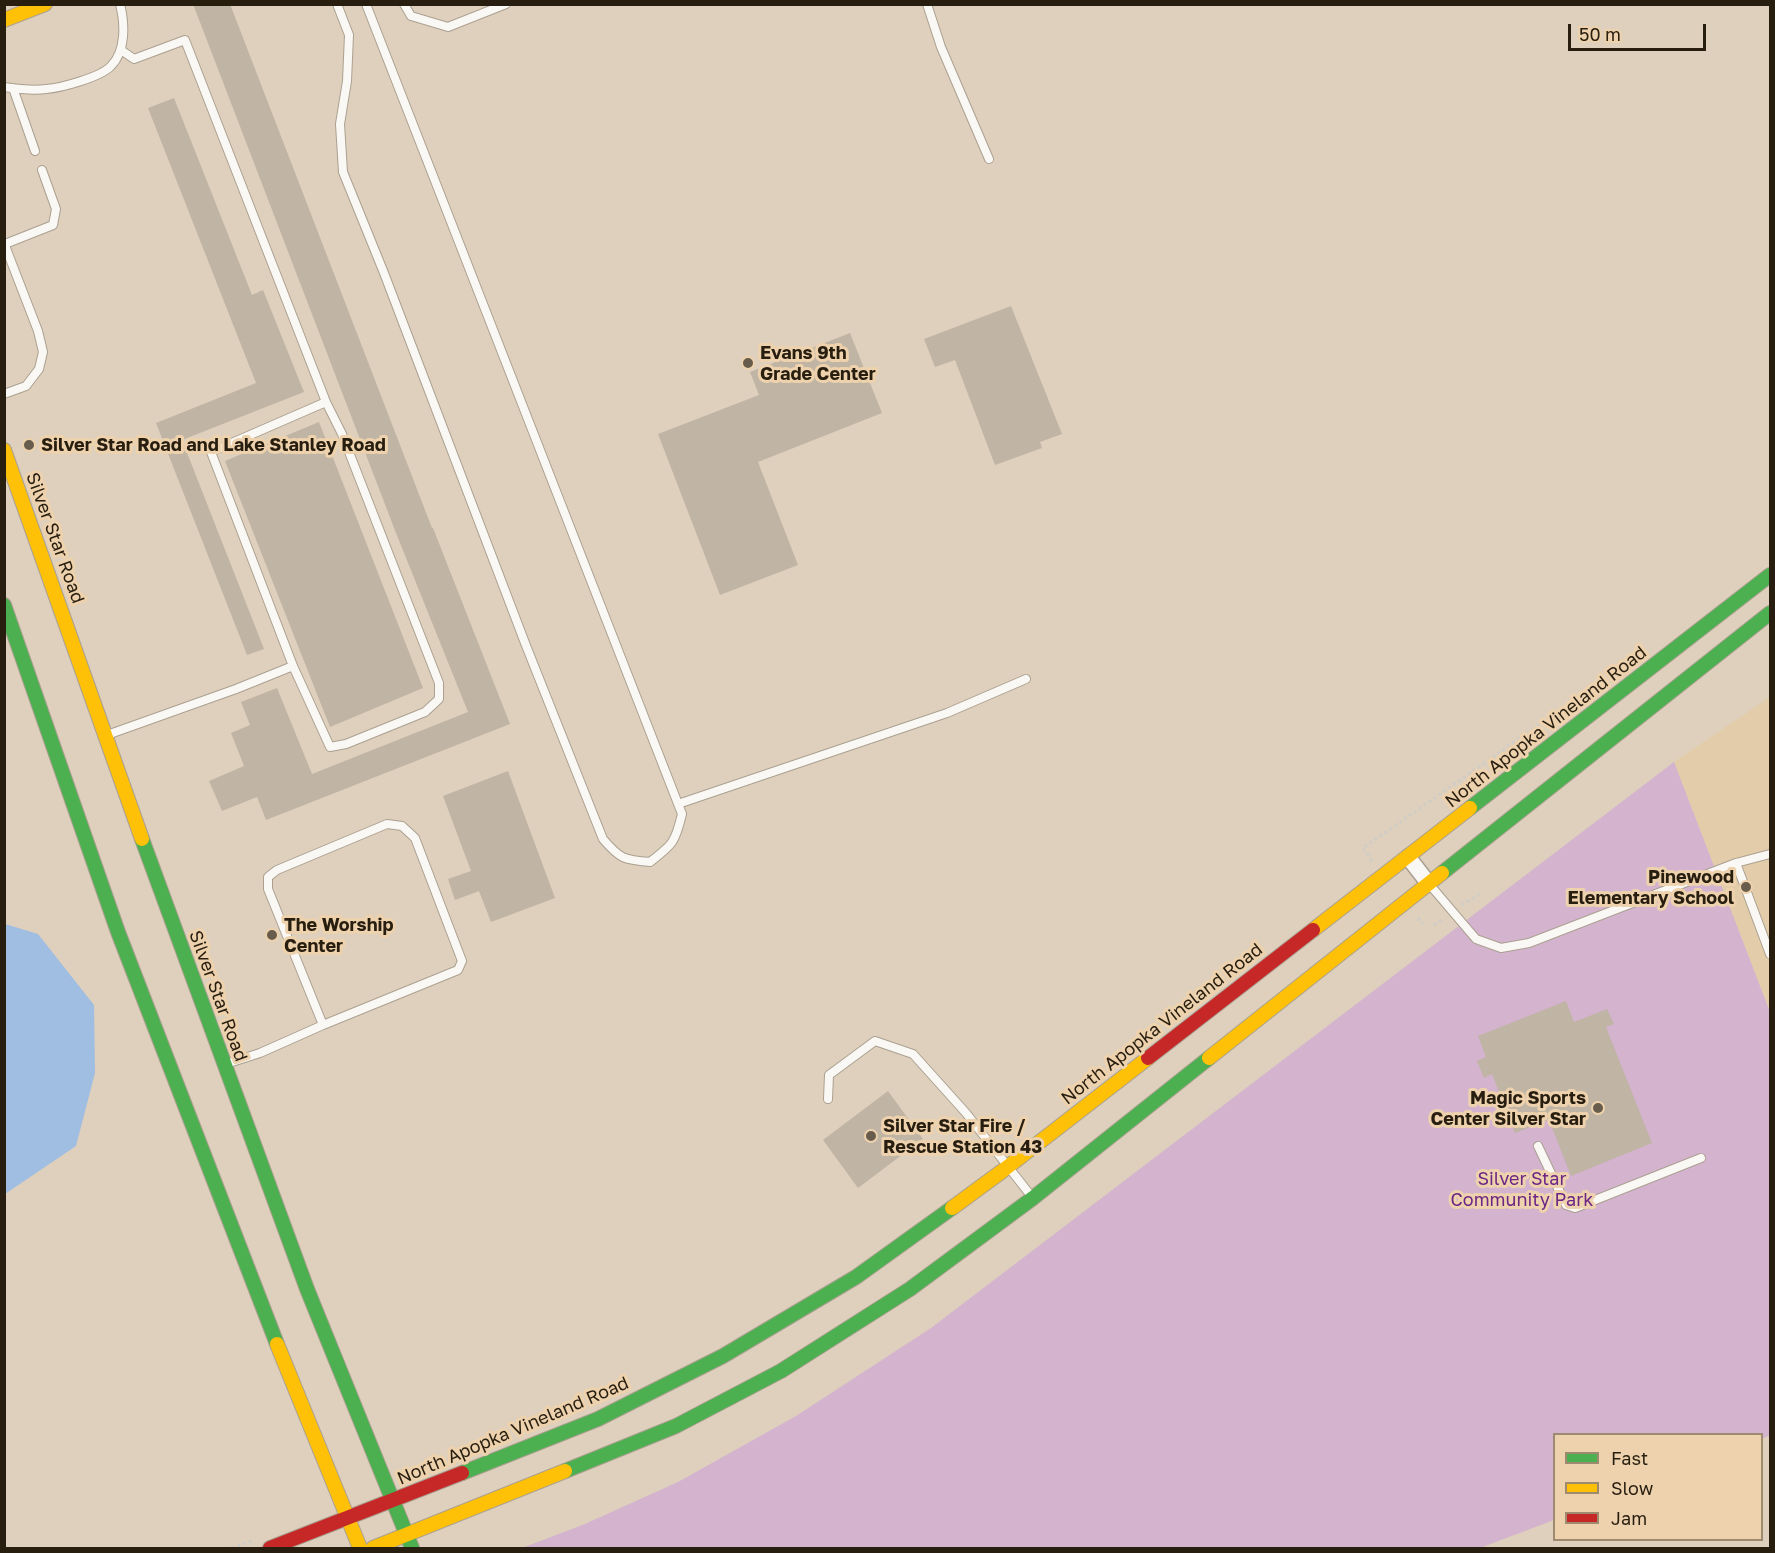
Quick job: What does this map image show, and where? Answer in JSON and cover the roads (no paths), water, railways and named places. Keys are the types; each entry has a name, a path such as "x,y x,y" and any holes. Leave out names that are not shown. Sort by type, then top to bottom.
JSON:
{"main road":[{"path":"4,20 45,4"},
{"name":"Silver Star Road","path":"4,450 307,1289 409,1542"},
{"name":"North Apopka Vineland Road","path":"270,1548 598,1419 723,1356 856,1277 1008,1167 1770,575"},
{"path":"4,605 118,932 276,1342 360,1548"},
{"path":"373,1548 409,1542 676,1426 781,1371 910,1289 1033,1198 1770,613"}],"street":[{"path":"1408,856 1429,884"}],"lane":[{"path":"35,151 9,87 46,89 91,77 110,67 121,50 123,29 120,4"},
{"path":"338,4 349,35 347,81 340,124 343,172 384,273 516,622 603,839 616,854 630,860 650,862 670,847 677,833 681,814 678,804 366,4"},
{"path":"404,4 411,16 448,27 506,4"},
{"path":"927,4 941,47 989,159"},
{"path":"121,50 134,59 184,40 439,683 439,699 425,712 346,744 330,747 293,666 211,452 326,402"},
{"path":"4,394 26,386 39,369 44,352 5,244 53,225 56,209 42,170"},
{"path":"106,735 236,689 293,666"},
{"path":"678,804 947,712 1026,679"},
{"path":"224,1064 260,1053 458,970 462,961 415,838 402,826 387,824 277,870 268,877 268,889 323,1025"},
{"path":"1429,884 1476,939 1501,948 1529,944 1736,862 1770,854"},
{"path":"1736,862 1770,954"},
{"path":"828,1099 829,1075 875,1041 913,1054 966,1113 1033,1198"},
{"path":"1538,1146 1566,1205 1575,1208 1701,1158"}],"water":[{"path":"5,924 38,934 94,1005 95,1073 76,1146 5,1194"}],"place":[{"name":"Evans 9th Grade Center","path":"748,363"},
{"name":"Silver Star Road and Lake Stanley Road","path":"29,445"},
{"name":"Pinewood Elementary School","path":"1746,887"},
{"name":"The Worship Center","path":"272,935"},
{"name":"Magic Sports Center Silver Star","path":"1598,1108"},
{"name":"Silver Star Fire / Rescue Station 43","path":"871,1136"}],"park label":[{"name":"Silver Star Community Park","path":"1522,1189"}]}
